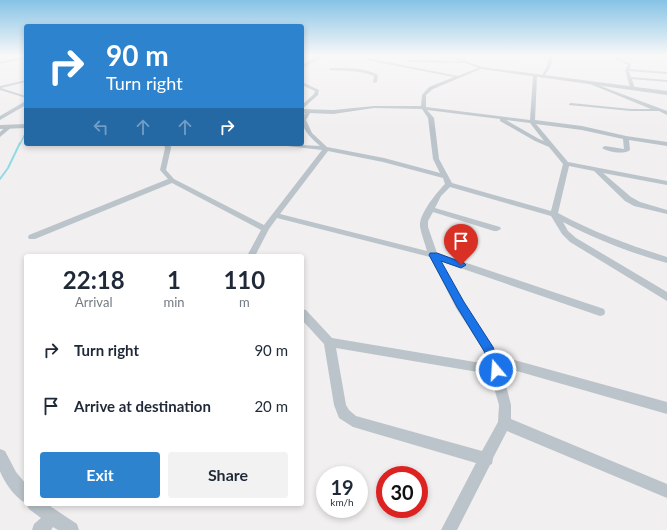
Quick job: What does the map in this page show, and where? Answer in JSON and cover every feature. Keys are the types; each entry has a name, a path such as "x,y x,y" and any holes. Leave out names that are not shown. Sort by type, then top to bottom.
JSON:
{"street":[{"path":"447,180 436,159 431,118 423,108 424,95 431,88 451,80"},
{"path":"535,80 532,122 566,164 667,183"},
{"path":"565,80 667,93"},
{"path":"630,80 633,89"},
{"path":"651,80 667,81"},
{"path":"0,88 24,81"},
{"path":"592,83 667,113"},
{"path":"304,84 317,90 316,94 304,111"},
{"path":"0,88 24,96"},
{"path":"0,118 24,104"},
{"path":"570,104 632,110 658,110"},
{"path":"304,111 333,112 374,107 423,108 582,128 626,138 667,144"},
{"path":"497,117 541,142 552,146"},
{"path":"304,122 310,134 326,149"},
{"path":"0,135 10,126"},
{"path":"0,127 24,126"},
{"path":"605,148 625,152 627,150 626,138"},
{"path":"168,146 163,170 172,180 265,229"},
{"path":"303,146 337,150 384,160 554,214 582,229 616,243 667,260"},
{"path":"252,254 265,229 326,149"},
{"path":"566,164 554,214 566,232 574,240 667,297"},
{"path":"596,170 628,199 637,204 667,212"},
{"path":"32,238 172,180"},
{"path":"447,180 424,221 424,227 433,255 460,305 489,350 505,405 504,423 487,459 449,530"},
{"path":"432,209 497,229"},
{"path":"275,215 433,255 600,312"},
{"path":"304,315 329,342 340,405 344,414 353,421 487,459"},
{"path":"329,342 494,364 667,408"},
{"path":"504,423 667,491"},
{"path":"0,456 11,477 24,493"},
{"path":"37,506 71,530"},
{"path":"40,530 52,517"}],"waterway":[{"path":"20,144 24,136"},
{"path":"0,179 8,168 20,143"}],"route":[{"path":"461,265 433,255 460,305 489,350 496,370"}]}
